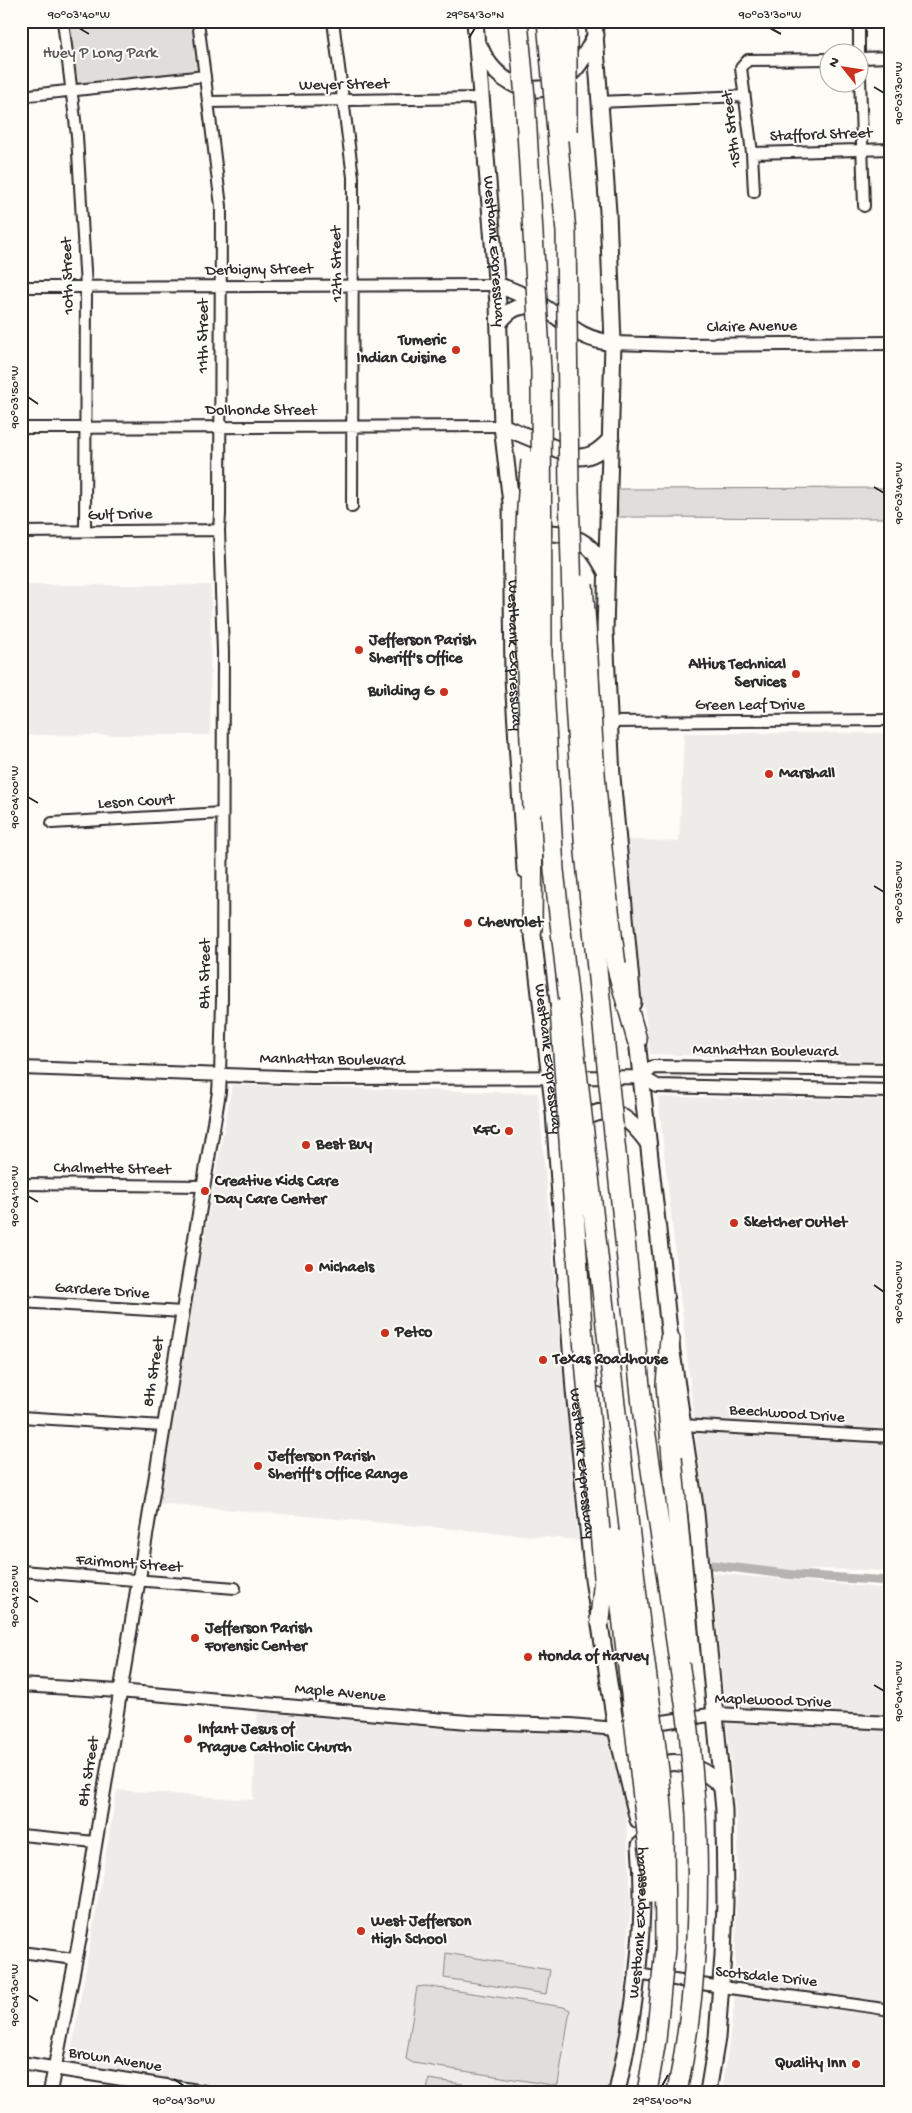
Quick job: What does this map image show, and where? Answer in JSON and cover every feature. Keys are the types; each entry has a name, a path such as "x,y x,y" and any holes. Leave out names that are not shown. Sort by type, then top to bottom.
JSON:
{"highway":[{"path":"511,21 525,97"},
{"name":"Westbank Expressway","path":"518,21 525,97 541,370 542,654 554,870 641,1632 659,1771 665,1859 665,1948 656,2040 646,2092"},
{"path":"547,21 566,232"},
{"path":"566,21 569,492 575,704 585,852 643,1415 689,1730 696,1814 698,1877 692,1999 677,2092"},
{"path":"532,929 533,810 525,566 526,503 541,370"},
{"path":"569,492 577,514 590,666 595,769 604,872 616,965 637,1040"},
{"path":"567,977 559,1015 582,1327 604,1577 600,1620"},
{"path":"567,1283 592,1354 653,1877 655,1921 665,1948"},
{"path":"670,1339 666,1384 676,1424 699,1764 696,1814"}],"main road":[{"path":"476,27 484,56 494,70 512,85 528,89 552,86 564,80 582,62 595,28"},
{"name":"Westbank Expressway","path":"476,27 480,98 497,285 502,426 511,503 515,712 524,860 557,1146 574,1390 587,1528 616,1729 638,1814 641,1860 641,1920 638,1974 620,2089"},
{"path":"595,28 608,212 613,343 605,631 609,722 623,914 670,1339"},
{"path":"497,285 541,305 576,332 595,341 613,343"},
{"path":"499,323 506,314 518,306 541,305"},
{"path":"502,426 576,458 586,458 600,450 611,439"},
{"path":"512,571 524,549 536,537 543,534 564,535 581,542 592,549 606,572"},
{"path":"557,1146 580,1121 589,1115 603,1112 625,1117 648,1143"},
{"path":"676,1424 696,1512 724,1810 726,1902 717,2038 708,2092"},
{"path":"634,1801 645,1778 654,1768 673,1763 686,1762 711,1776 721,1786"}],"street":[{"name":"10th Street","path":"63,21 77,136 86,287 85,531"},
{"name":"11th Street","path":"198,21 221,206 219,287 220,515 218,530 223,652"},
{"name":"12th Street","path":"333,21 352,177 352,507"},
{"path":"859,21 859,42"},
{"path":"870,58 891,57"},
{"name":"15th Street","path":"754,192 752,153 742,68 748,60 820,59"},
{"path":"21,96 205,76"},
{"path":"860,92 860,150 864,206"},
{"path":"599,102 744,96"},
{"name":"Weyer Street","path":"208,102 480,98"},
{"name":"Stafford Street","path":"752,153 891,149"},
{"name":"Derbigny Street","path":"21,287 497,285"},
{"name":"Claire Avenue","path":"613,343 681,345 891,343"},
{"name":"Dolhonde Street","path":"21,428 502,426"},
{"name":"Gulf Drive","path":"21,532 218,530"},
{"name":"8th Street","path":"50,2092 56,2068 95,1842 220,1075 223,652"},
{"name":"Green Leaf Drive","path":"609,722 891,720"},
{"name":"Leson Court","path":"52,822 222,813"},
{"name":"Manhattan Boulevard","path":"642,1077 653,1067 891,1070"},
{"name":"Manhattan Boulevard","path":"21,1068 312,1078 642,1077 657,1086 891,1091"},
{"path":"728,1087 734,1080 757,1080 771,1069"},
{"name":"Chalmette Street","path":"21,1184 203,1186"},
{"name":"Gardere Drive","path":"21,1302 182,1312"},
{"path":"21,1418 163,1426"},
{"name":"Beechwood Drive","path":"676,1424 891,1437"},
{"name":"Fairmont Street","path":"21,1571 137,1582 235,1588"},
{"name":"Maple Avenue","path":"21,1685 119,1691 468,1722 570,1725 616,1729 655,1723"},
{"name":"Maplewood Drive","path":"655,1723 716,1714 891,1723"},
{"path":"21,1835 95,1842"},
{"path":"21,1952 74,1959"},
{"name":"Scotsdale Drive","path":"638,1974 720,1988 810,1997 891,2010"},
{"name":"Brown Avenue","path":"21,2062 169,2089 204,2092"}],"shaded area":[{"path":"21,585 211,585 210,735 21,735"},
{"path":"684,733 891,733 891,1062 650,1054 624,839 679,842"},
{"path":"232,1085 538,1093 578,1540 156,1503"},
{"path":"658,1097 891,1100 891,1571 822,1569 785,1572 710,1563"},
{"path":"712,1573 891,1589 891,2092 722,2092 734,2007 738,1837"},
{"name":"West Jefferson High School","path":"258,1710 621,1735 631,1897 623,2010 616,2058 608,2092 246,2092 69,2065 117,1790 253,1800"}],"green space":[{"name":"Huey P Long Park","path":"63,21 198,21 205,76 71,90"},
{"path":"891,488 891,518 618,517 617,489"},
{"path":"446,1953 550,1970 546,1994 444,1978"},
{"path":"425,1986 564,2007 570,2010 558,2084 552,2085 413,2063 406,2059 417,1987"},
{"path":"429,2079 515,2092 427,2092"}],"waterway":[{"path":"712,1565 794,1575 891,1581"}],"place":[{"name":"Tumeric Indian Cuisine","path":"456,350"},
{"name":"Jefferson Parish Sheriff's Office","path":"359,650"},
{"name":"Altius Technical Services","path":"796,674"},
{"name":"Building G","path":"444,692"},
{"name":"Marshall","path":"769,774"},
{"name":"Chevrolet","path":"468,923"},
{"name":"KFC","path":"509,1131"},
{"name":"Best Buy","path":"306,1145"},
{"name":"Creative Kids Care Day Care Center","path":"205,1191"},
{"name":"Sketcher Outlet","path":"734,1223"},
{"name":"Michaels","path":"309,1268"},
{"name":"Petco","path":"385,1333"},
{"name":"Texas Roadhouse","path":"543,1360"},
{"name":"Jefferson Parish Sheriff's Office Range","path":"258,1466"},
{"name":"Jefferson Parish Forensic Center","path":"195,1638"},
{"name":"Honda of Harvey","path":"528,1657"},
{"name":"Infant Jesus of Prague Catholic Church","path":"188,1739"},
{"name":"West Jefferson High School","path":"361,1931"},
{"name":"Quality Inn","path":"856,2064"}]}
